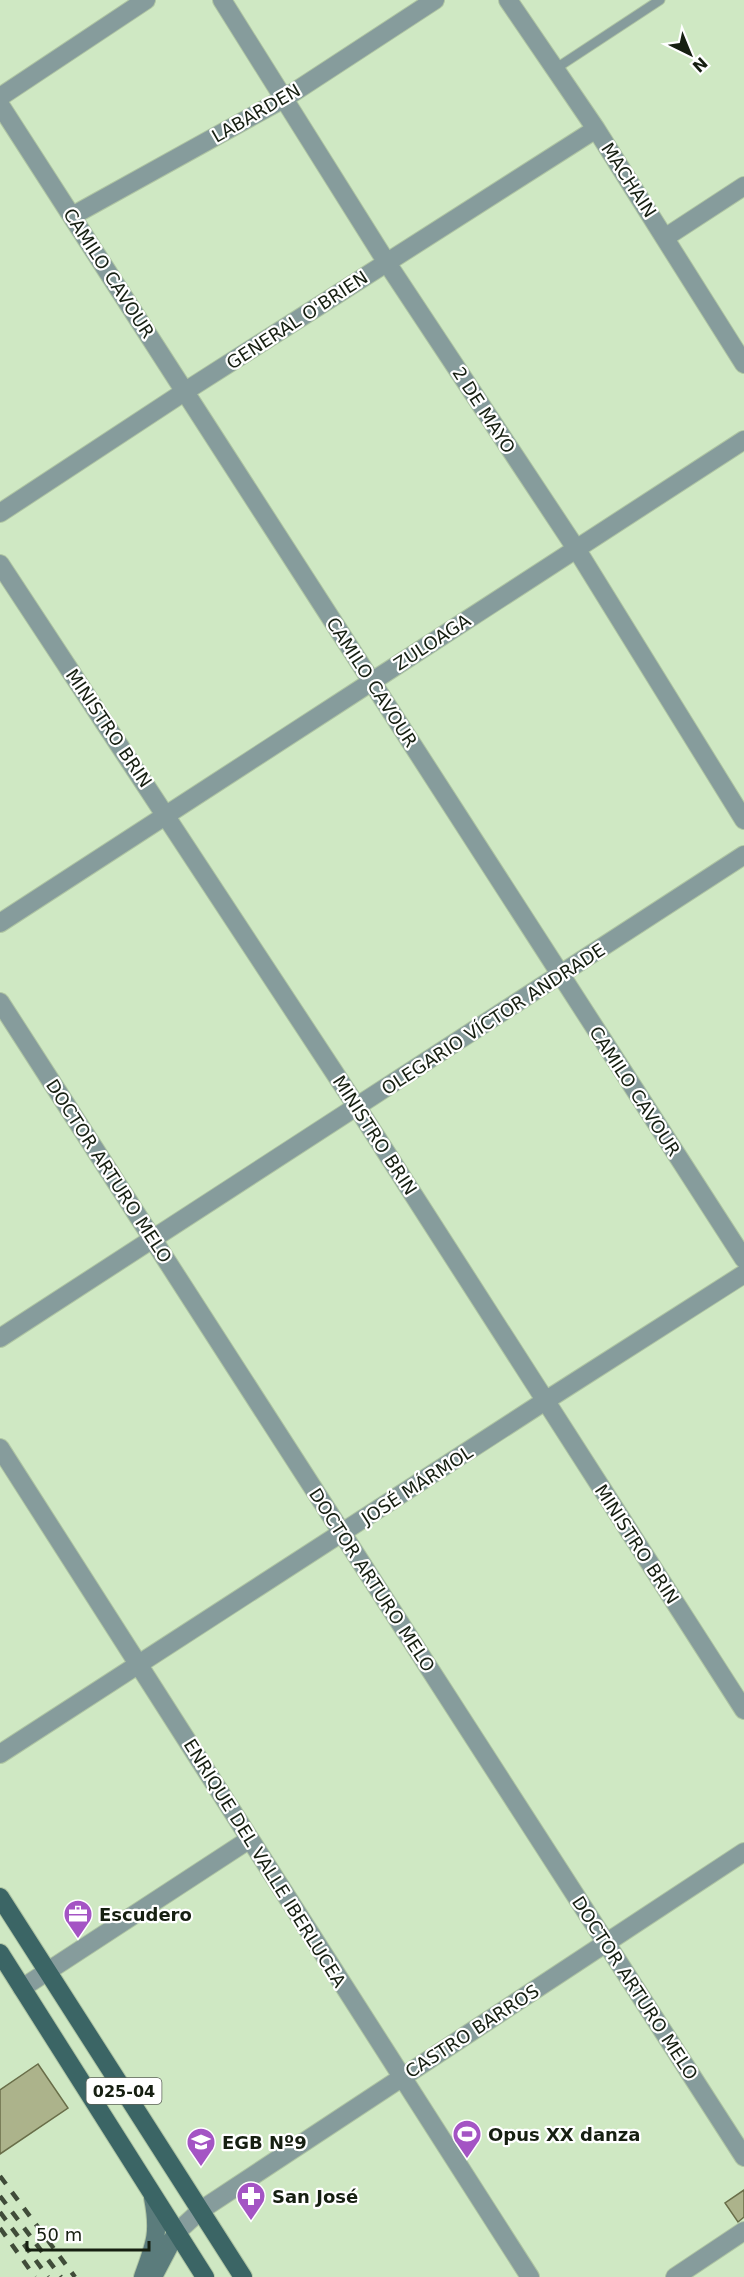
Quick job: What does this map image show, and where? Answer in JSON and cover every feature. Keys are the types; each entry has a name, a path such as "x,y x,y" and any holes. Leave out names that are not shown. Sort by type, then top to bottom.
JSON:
{"main road":[{"name":"025-04","path":"0,1897 243,2277"},
{"name":"025-04","path":"0,1953 205,2277"}],"street":[{"path":"0,97 146,0"},
{"name":"2 DE MAYO","path":"222,0 387,263 577,550 744,820"},
{"name":"LABARDEN","path":"72,216 285,98 435,0"},
{"name":"MACHAIN","path":"508,0 596,129 744,364"},
{"name":"CAMILO CAVOUR","path":"0,105 744,1259"},
{"name":"GENERAL O'BRIEN","path":"0,513 184,392 596,129"},
{"path":"666,237 744,186"},
{"name":"ZULOAGA","path":"0,923 744,440"},
{"name":"MINISTRO BRIN","path":"0,564 357,1107 744,1710"},
{"name":"OLEGARIO VÍCTOR ANDRADE","path":"0,1338 561,976 744,855"},
{"name":"DOCTOR ARTURO MELO","path":"0,1002 744,2157"},
{"name":"JOSÉ MÁRMOL","path":"0,1754 744,1274"},
{"name":"ENRIQUE DEL VALLE IBERLUCEA","path":"0,1448 530,2277"},
{"path":"22,1988 250,1839"},
{"name":"CASTRO BARROS","path":"176,2233 201,2210 744,1852"},
{"path":"143,2277 158,2233 153,2198"},
{"path":"675,2277 744,2231"},
{"path":"153,2277 176,2233"}],"lane":[{"path":"555,69 660,0"}],"building":[{"path":"38,2064 68,2108 0,2154 0,2090"},
{"path":"744,2190 744,2217 738,2222 725,2203"}],"railway":[{"path":"0,2176 75,2277"},
{"path":"0,2196 61,2277"},
{"path":"0,2212 48,2277"},
{"path":"0,2228 35,2277"}],"place":[{"name":"Escudero","path":"78,1940"},
{"name":"Opus XX danza","path":"467,2160"},
{"name":"EGB Nº9","path":"201,2168"},
{"name":"San José","path":"251,2222"}]}
